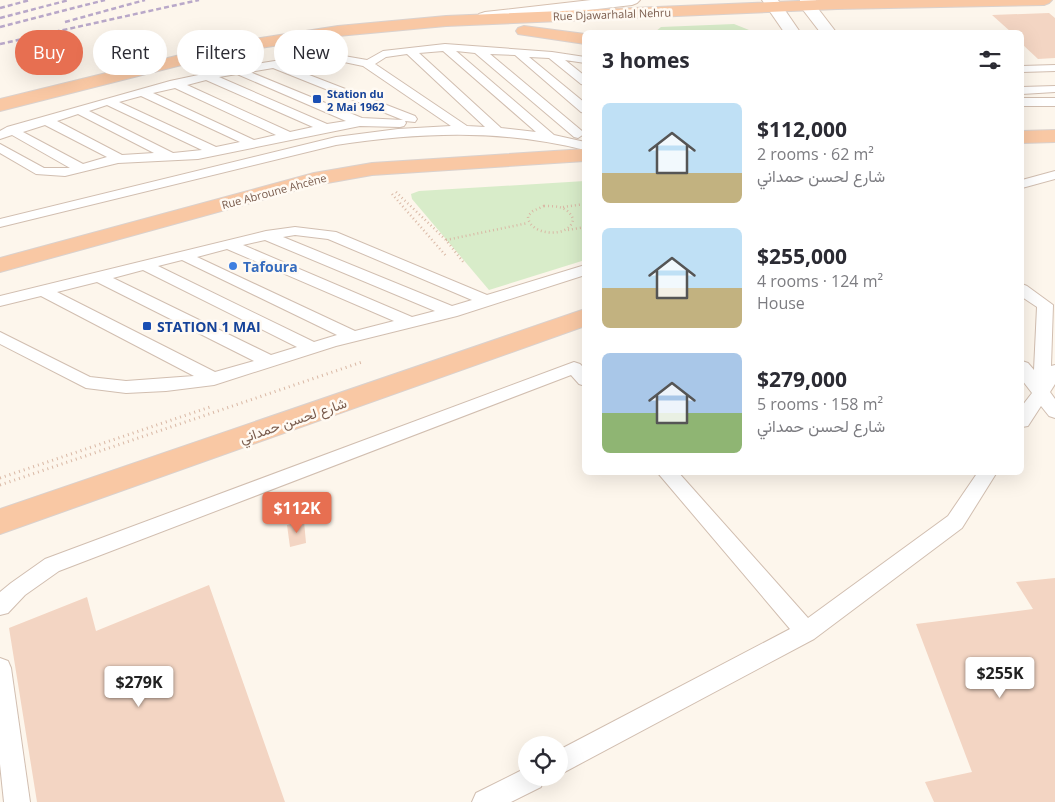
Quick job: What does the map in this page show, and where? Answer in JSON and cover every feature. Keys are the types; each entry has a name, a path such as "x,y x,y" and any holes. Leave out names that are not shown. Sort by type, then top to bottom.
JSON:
{"highway":[{"name":"Rue Djawarhalal Nehru","path":"446,21 772,3 1044,0"},
{"path":"0,105 229,48 338,31 446,21 582,39"},
{"path":"1024,137 1052,136"},
{"path":"1024,146 1052,136"},
{"name":"Rue Abroune Ahcène","path":"0,265 314,179 372,170 582,155"},
{"name":"شارع لحسن حمداني","path":"0,522 582,318"}],"main road":[{"path":"446,21 632,0"},
{"path":"772,3 791,30"},
{"path":"808,3 827,30"}],"lane":[{"path":"445,47 554,138"},
{"path":"368,64 383,54 445,47 552,55 582,60"},
{"path":"479,50 581,133"},
{"path":"410,51 496,130"},
{"path":"516,52 582,106"},
{"path":"552,55 582,80"},
{"path":"348,60 368,64 466,130"},
{"path":"264,65 272,64 425,125"},
{"path":"1024,69 1055,68"},
{"path":"6,133 108,101 211,75"},
{"path":"250,75 360,122"},
{"path":"328,75 444,127"},
{"path":"207,76 325,128"},
{"path":"1024,78 1055,76"},
{"path":"174,84 289,136"},
{"path":"1024,91 1055,89"},
{"path":"141,92 253,144"},
{"path":"108,101 215,152"},
{"path":"1024,102 1055,102"},
{"path":"78,110 174,158"},
{"path":"45,120 120,159"},
{"path":"0,148 36,169 46,172 64,173 120,159 174,158 215,152 360,122 425,125 466,130"},
{"path":"0,223 336,141 383,134 496,130 554,138 582,145"},
{"path":"6,133 82,169"},
{"path":"554,138 581,133"},
{"path":"1024,183 1055,175"},
{"path":"0,301 228,244 266,235 295,231 331,235 486,301"},
{"path":"266,235 451,312"},
{"path":"228,244 408,321"},
{"path":"182,256 352,336"},
{"path":"144,265 312,348"},
{"path":"0,337 86,382 126,387 166,385 214,379 352,336 451,312 582,271"},
{"path":"98,276 272,362"},
{"path":"1024,290 1045,305 1040,393"},
{"path":"44,291 214,379"},
{"path":"0,606 18,589 52,565 581,370"},
{"path":"1024,370 1055,412"},
{"path":"1024,419 1055,371"},
{"path":"1024,388 1040,393"},
{"path":"669,475 806,632"},
{"path":"568,758 806,632 955,522 986,475"},
{"path":"0,668 17,802"},
{"path":"486,802 518,785"}],"path":[{"path":"582,204 562,207 544,206 536,208 527,217 528,223 539,231 548,233 582,227"},
{"path":"562,207 574,215 575,221 566,230"},
{"path":"446,240 528,223"},
{"path":"0,485 364,361"}],"green space":[{"path":"734,24 749,30 657,30 661,27"},
{"path":"582,181 582,261 489,290 412,199 411,194 419,191"}],"building":[{"path":"1049,13 1055,18 1055,58 1038,59 1024,46 1024,30 1009,30 992,15"},
{"path":"304,521 306,543 290,547 287,525"},
{"path":"1055,578 1055,802 934,802 925,782 972,772 916,624 1033,609 1016,582"},
{"path":"209,585 285,802 37,802 9,628 87,597 96,631"}],"railway":[{"path":"0,8 30,0"},
{"path":"0,18 69,0"},
{"path":"0,27 105,0"},
{"path":"65,22 145,0"},
{"path":"0,44 199,0"}],"place":[{"name":"Station du 2 Mai 1962","path":"317,99"},
{"name":"Tafoura","path":"233,266"},
{"name":"STATION 1 MAI","path":"147,326"}]}
